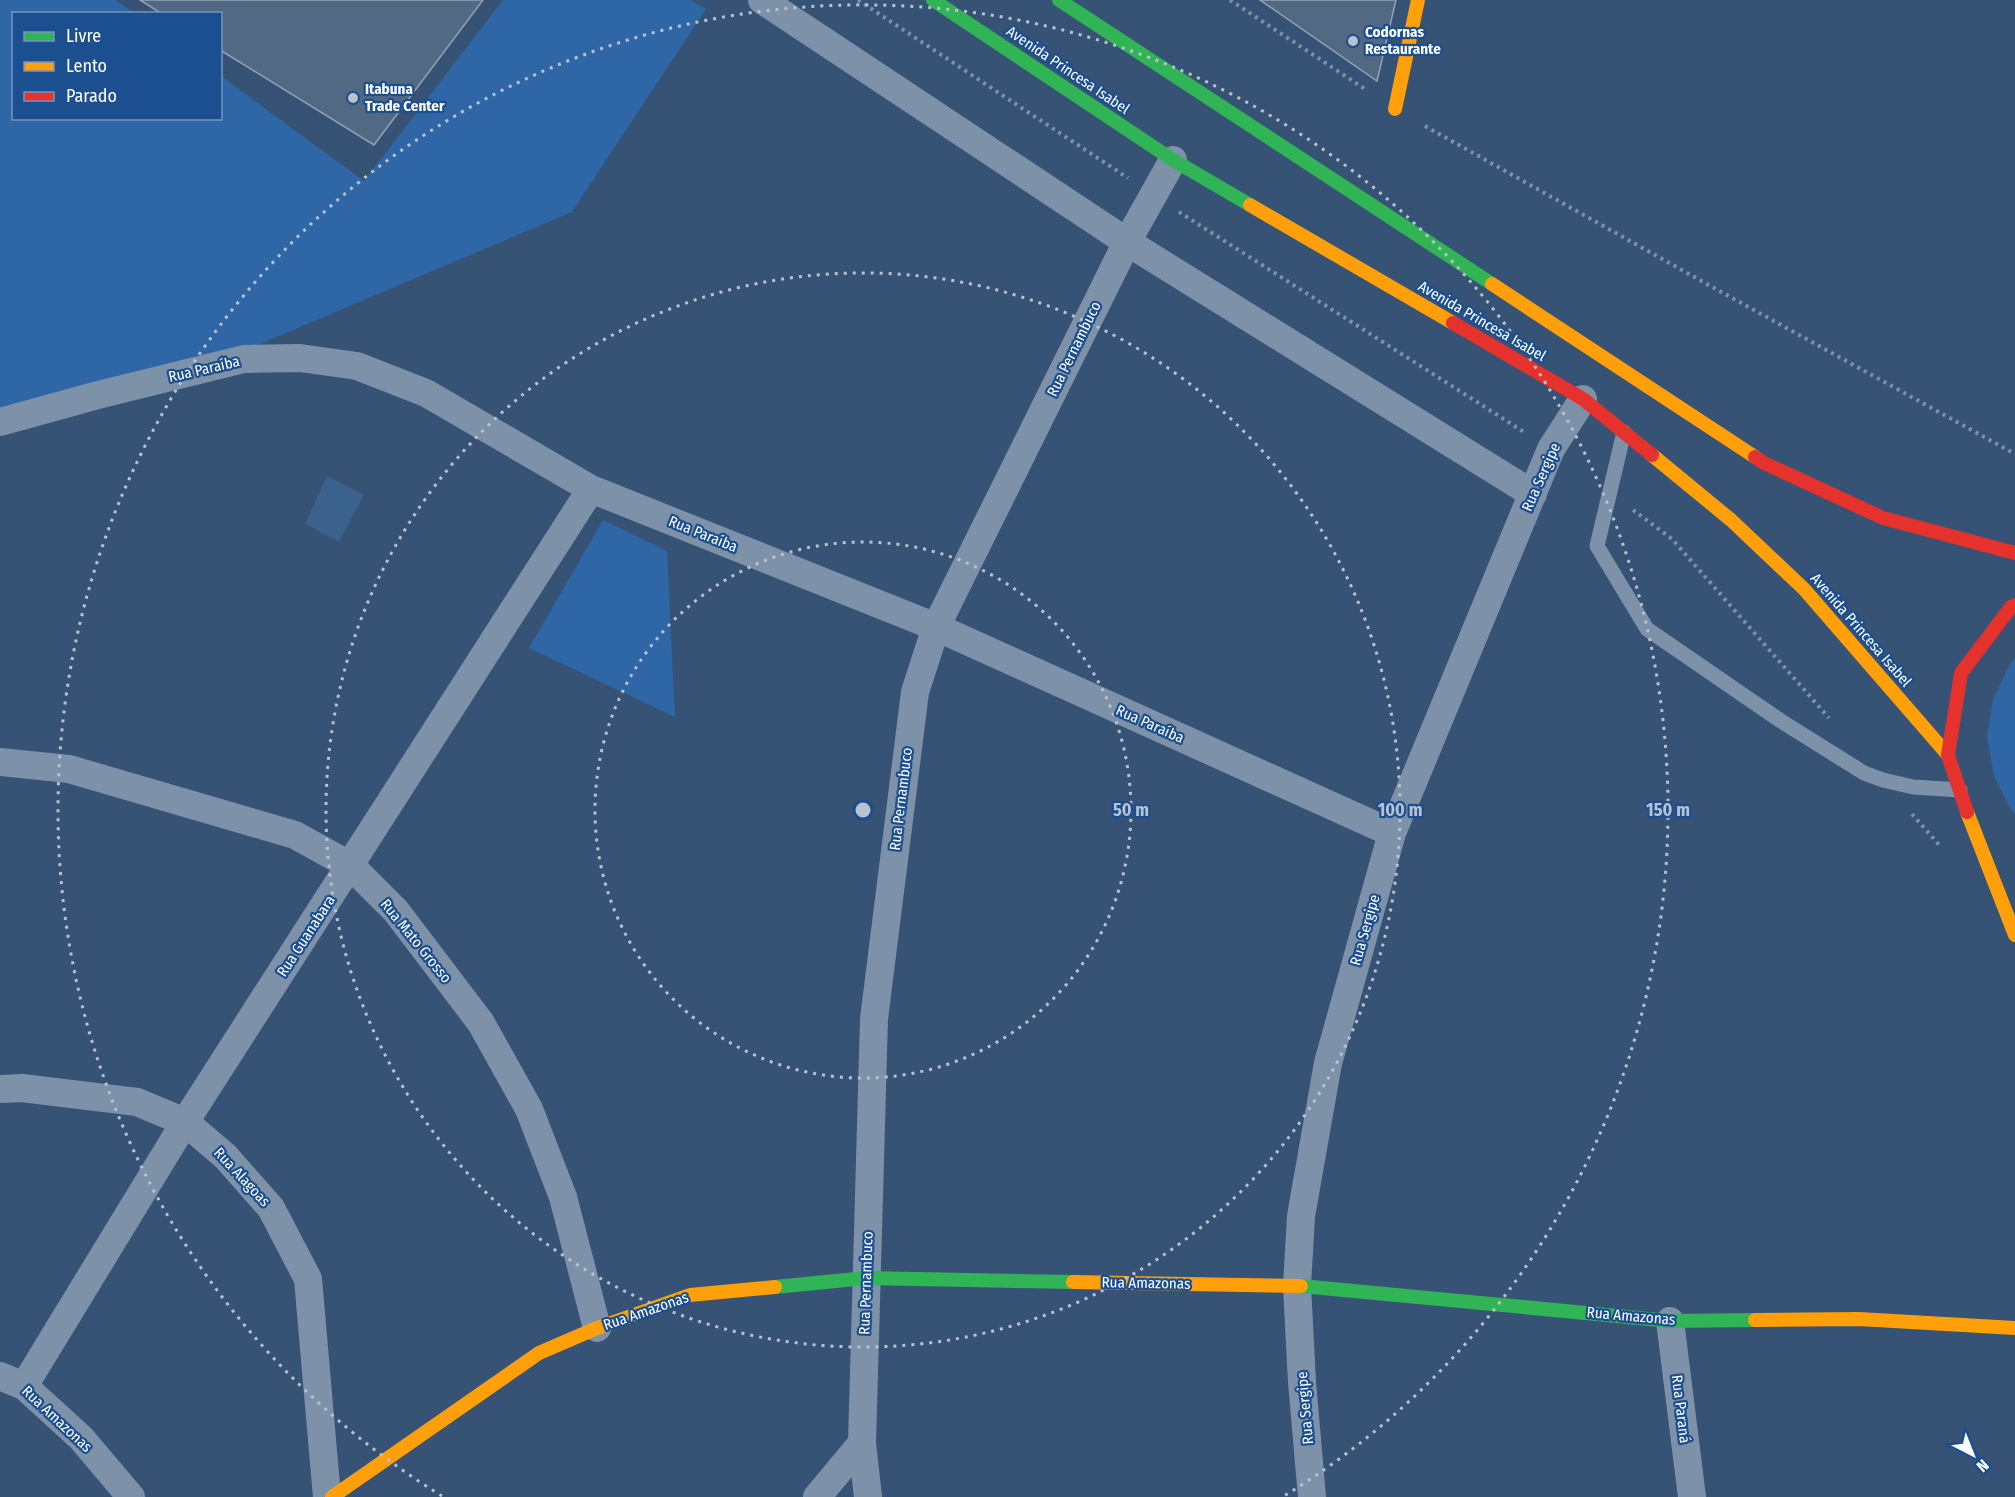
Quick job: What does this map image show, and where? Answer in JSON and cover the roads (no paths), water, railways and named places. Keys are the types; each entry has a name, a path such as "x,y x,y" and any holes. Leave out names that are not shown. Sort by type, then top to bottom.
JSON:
{"main road":[{"name":"Avenida Princesa Isabel","path":"933,0 1173,160 1583,399 1731,520 1804,589 1948,755"},
{"path":"1059,0 1764,463 1883,518 2015,553"},
{"path":"1395,109 1418,0"},
{"path":"2015,605 2011,607 1961,673 1948,755 1972,826 2015,935"},
{"path":"1972,826 2001,856"},
{"name":"Rua Amazonas","path":"332,1497 539,1353 597,1328 690,1295 866,1278 1297,1286 1670,1321 1859,1319 2015,1328"}],"street":[{"path":"762,0 1127,242 1533,494"},
{"name":"Rua Pernambuco","path":"868,1497 862,1443 874,1019 915,692 936,627 1127,242 1173,160"},
{"name":"Rua Paraíba","path":"0,422 244,359 300,358 357,366 426,393 591,489 936,627 1392,833"},
{"name":"Rua Sergipe","path":"1312,1497 1302,1382 1297,1286 1301,1216 1328,1062 1392,833 1551,449 1583,399"},
{"name":"Rua Guanabara","path":"12,1381 186,1122 591,489"},
{"name":"Rua Mato Grosso","path":"0,762 69,769 295,835 351,866 396,911 481,1023 529,1109 563,1197 597,1328"},
{"name":"Rua Alagoas","path":"0,1089 22,1088 137,1102 186,1122 225,1156 271,1208 308,1279 327,1497"},
{"name":"Rua Paraná","path":"1670,1321 1692,1497"},
{"name":"Rua Amazonas","path":"12,1381 81,1438 131,1497"},
{"path":"817,1497 862,1443"}],"lane":[{"path":"1624,432 1597,546 1647,629 1781,721 1864,773 1913,787 1960,790"}],"place":[{"name":"Codornas Restaurante","path":"1353,41"},
{"name":"Itabuna Trade Center","path":"353,98"}]}
